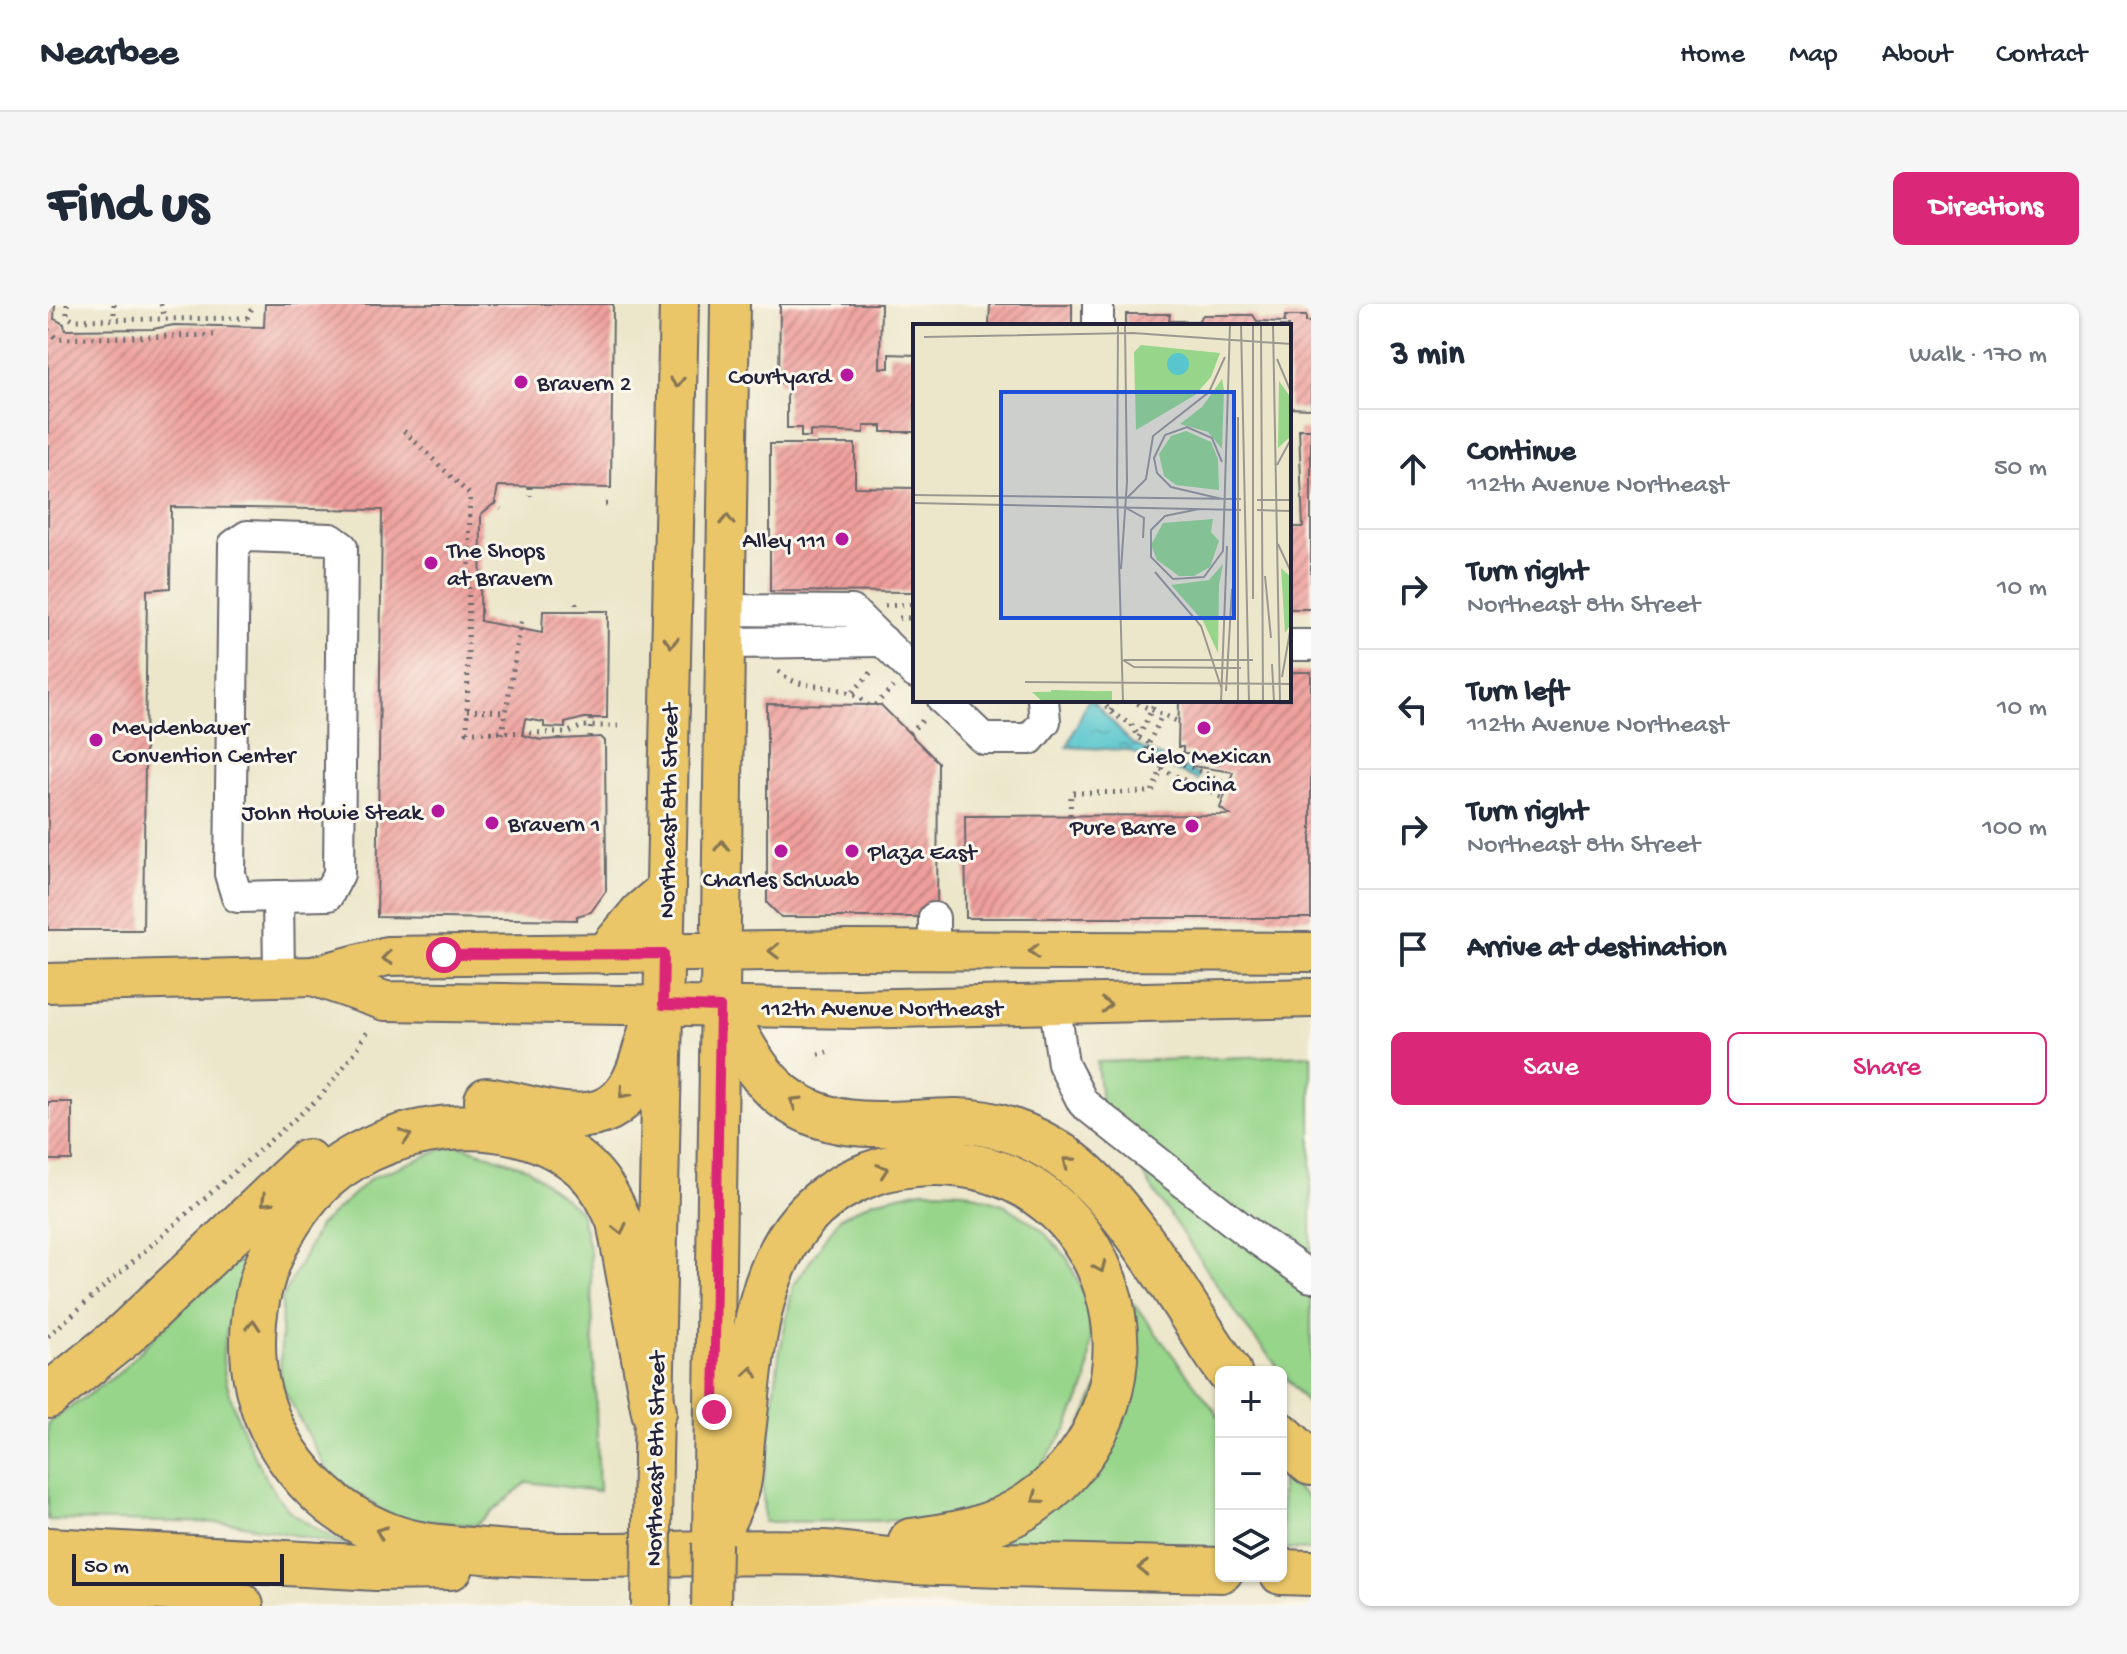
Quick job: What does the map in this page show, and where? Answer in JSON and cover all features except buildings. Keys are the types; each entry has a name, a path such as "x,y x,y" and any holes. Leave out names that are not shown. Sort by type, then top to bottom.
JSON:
{"highway":[{"path":"48,1396 123,1336 331,1141 395,1109 443,1099 503,1102 562,1116 597,1113 621,1099 635,1081 652,1021 663,1005"},
{"path":"720,1007 750,1059 781,1094 826,1118 853,1125 884,1127 976,1123 1030,1138 1063,1156 1097,1186 1127,1223 1225,1366"},
{"path":"654,1412 619,1221 596,1180 562,1153 516,1135 452,1128 414,1133 388,1142 338,1168 314,1189 286,1225 261,1279 252,1343 262,1401 294,1466 333,1505 384,1534 421,1545 540,1556 825,1553 908,1562 1215,1570"},
{"path":"712,1543 738,1486 726,1451 763,1285 778,1255 804,1217 831,1194 859,1178 896,1165 941,1161 987,1169 1017,1181 1044,1198 1072,1223 1094,1254 1108,1286 1118,1345 1111,1393 1097,1429 1075,1462 1052,1487 1028,1505 967,1533 825,1553"},
{"path":"1284,1438 1311,1463"},
{"path":"48,1550 376,1568 445,1568 540,1556"},
{"path":"1287,1572 1311,1573"},
{"path":"48,1584 195,1589 241,1606"}],"main road":[{"name":"Northeast 8th Street","path":"651,1606 679,304"},
{"path":"726,1451 720,1007 730,304"},
{"path":"604,954 640,911 666,889"},
{"name":"112th Avenue Northeast","path":"48,983 296,977 387,956 721,952 934,934 1311,952"},
{"name":"112th Avenue Northeast","path":"296,977 385,1001 720,1007 1055,1006 1311,998"},
{"path":"711,1606 712,1543"}],"street":[{"path":"247,536 331,539 342,547 339,874 328,895 278,896 237,897 230,874 234,545 247,536"},
{"path":"725,626 879,655 913,672"},
{"path":"941,710 984,739 1030,739 1045,721 1043,702"},
{"path":"278,896 296,977"},
{"path":"1055,1006 1063,1064 1083,1103 1244,1230 1311,1277"}],"path":[{"path":"67,304 67,316 73,320 247,318"},
{"path":"114,304 114,320"},
{"path":"161,304 165,319"},
{"path":"247,318 254,304"},
{"path":"247,318 254,327"},
{"path":"48,330 57,339 214,335"},
{"path":"404,431 470,495 467,732 502,734 519,730 566,733 591,726 618,726"},
{"path":"530,487 530,496"},
{"path":"495,503 501,509"},
{"path":"605,504 613,504"},
{"path":"576,603 576,611"},
{"path":"891,604 913,604"},
{"path":"480,611 487,611"},
{"path":"502,734 522,618"},
{"path":"853,692 879,655"},
{"path":"783,675 804,685 853,692 871,705 889,690"},
{"path":"1103,702 1131,723 1139,738 1149,743"},
{"path":"1111,711 1116,702"},
{"path":"1134,702 1179,722"},
{"path":"1139,738 1155,702"},
{"path":"467,710 506,712"},
{"path":"909,733 941,710"},
{"path":"1162,715 1147,748 1229,784"},
{"path":"590,737 591,718"},
{"path":"1070,815 1071,793 1152,792 1166,757"},
{"path":"1184,779 1189,768"},
{"path":"1161,769 1223,798"},
{"path":"48,1336 322,1095 358,1048 367,1030"},
{"path":"818,1055 827,1052"}],"green space":[{"path":"1311,1055 1311,1408 1287,1378 1287,1366 1277,1366 1247,1329 1151,1187 1101,1102 1097,1062"},
{"path":"456,1144 527,1168 580,1211 590,1252 599,1491 527,1482 476,1525 396,1519 330,1475 280,1383 282,1299 319,1226 371,1178"},
{"path":"922,1190 964,1191 1005,1205 1042,1230 1067,1258 1087,1300 1091,1340 1087,1382 1067,1428 1032,1480 971,1511 938,1520 764,1522 763,1486 779,1356 793,1286 840,1218 873,1201"},
{"path":"231,1258 250,1270 230,1321 223,1353 228,1389 245,1436 267,1480 289,1510 347,1546 234,1523 48,1520 48,1423 119,1373"},
{"path":"1134,1304 1215,1411 1215,1548 995,1541 1043,1513"},
{"path":"1287,1482 1311,1500 1311,1550 1287,1549"}],"water":[{"path":"1087,702 1094,702 1131,743 1200,775 1198,780 1127,750 1067,747"}],"place":[{"name":"Courtyard","path":"847,375"},
{"name":"Bravern 2","path":"521,382"},
{"name":"Alley 111","path":"842,539"},
{"name":"The Shops at Bravern","path":"431,563"},
{"name":"Cielo Mexican Cocina","path":"1204,728"},
{"name":"Meydenbauer Convention Center","path":"96,740"},
{"name":"John Howie Steak","path":"438,811"},
{"name":"Bravern 1","path":"492,823"},
{"name":"Pure Barre","path":"1192,826"},
{"name":"Charles Schwab","path":"781,851"},
{"name":"Plaza East","path":"852,851"}],"route":[{"path":"444,955 664,954 663,1005 720,1007 714,1412"}]}
